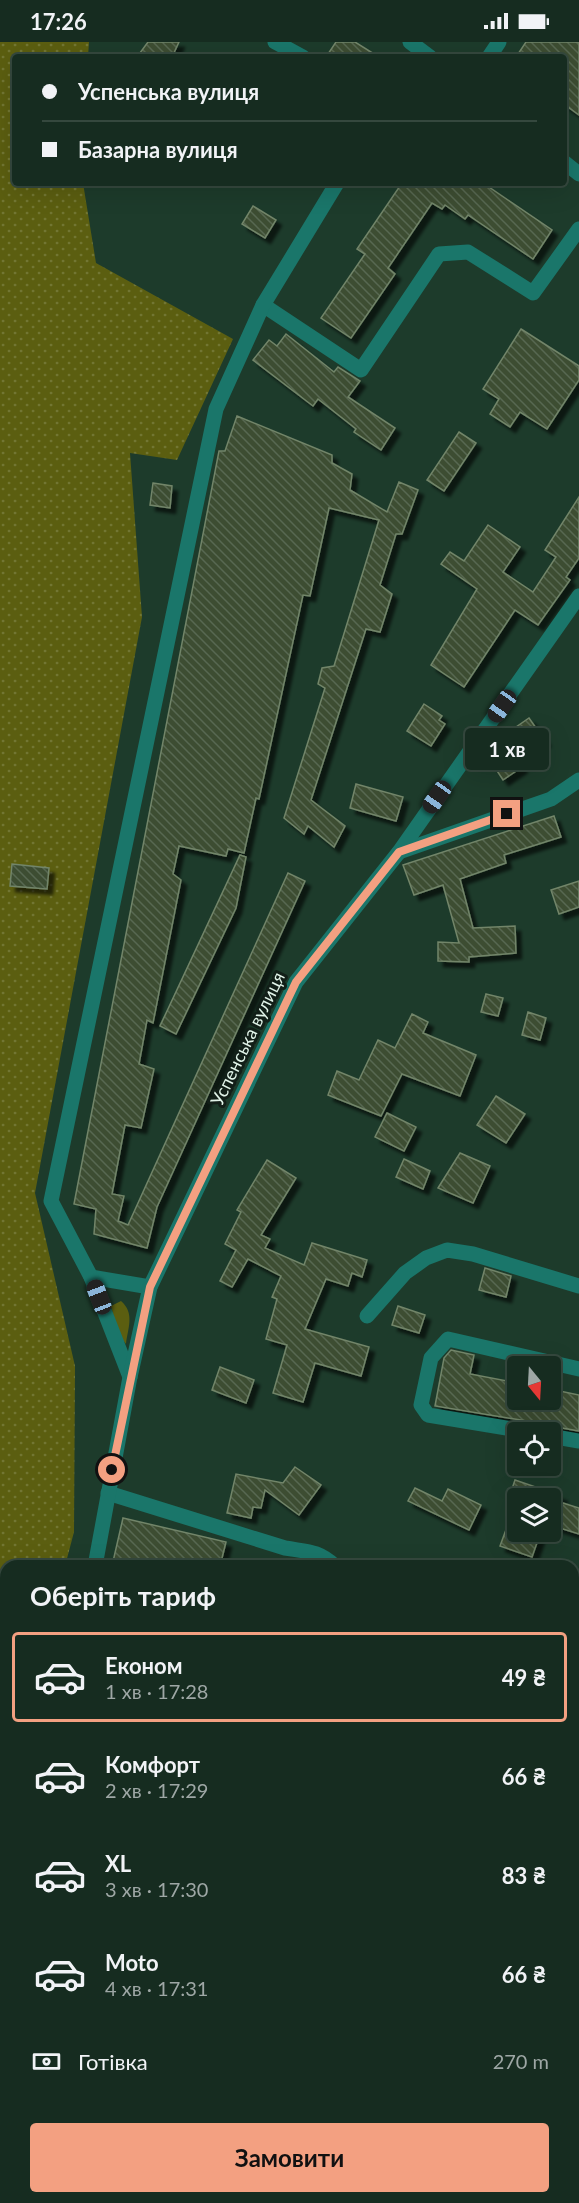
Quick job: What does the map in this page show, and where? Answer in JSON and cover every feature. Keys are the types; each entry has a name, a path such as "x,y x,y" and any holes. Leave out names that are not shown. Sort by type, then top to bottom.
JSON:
{"street":[{"path":"275,42 297,54"},
{"path":"130,1377 91,1277 51,1201 216,409 263,305 335,186"},
{"path":"263,305 361,370 439,254 468,252 533,293 579,229"},
{"name":"Успенська вулиця","path":"96,1560 130,1377 150,1287 296,982 399,852 579,596"},
{"path":"399,852 551,799 579,780"},
{"path":"367,1316 405,1273 426,1258 447,1250 473,1254 579,1286"},
{"path":"91,1277 150,1287"},
{"path":"507,1428 428,1415 421,1405 431,1358 448,1339 579,1369"},
{"path":"561,1438 579,1441"},
{"path":"108,1493 285,1548 307,1550 327,1560"}],"shaded area":[{"path":"0,42 89,42 88,54 12,54 12,186 83,186 96,263 233,339 177,460 130,453 142,617 35,1193 75,1366 74,1532 67,1560 0,1560"},
{"path":"121,1301 129,1316 126,1344 118,1334 111,1306"}],"building":[{"path":"148,42 179,42 173,54 139,54"},
{"path":"336,42 355,42 374,54 328,54"},
{"path":"526,42 579,42 579,115 567,106 567,54 518,54"},
{"path":"400,186 487,186 552,230 533,259 468,215 465,219 445,205 442,209 432,203 388,268 395,274 351,338 321,318 365,254 357,249"},
{"path":"253,206 276,220 265,238 242,224"},
{"path":"521,329 579,366 579,380 547,429 520,412 510,427 490,414 499,399 483,389"},
{"path":"286,334 334,372 338,367 360,381 348,397 395,428 381,450 354,432 356,429 318,399 313,406 253,360 269,340 277,346"},
{"path":"237,416 332,455 332,463 352,474 350,490 387,512 399,482 418,490 402,534 396,534 380,585 392,594 380,632 366,629 311,800 345,826 334,847 308,826 304,834 284,818 325,688 318,684 322,668 334,666 379,520 329,508 310,596 303,595 259,799 256,798 244,853 228,849 226,856 179,846 173,874 181,880 153,1023 147,1020 139,1064 154,1069 141,1128 125,1125 112,1194 124,1196 118,1221 128,1225 288,873 305,881 157,1207 147,1248 94,1234 96,1209 74,1204 219,451 225,451"},
{"path":"459,432 476,443 444,491 427,480"},
{"path":"153,483 172,486 170,508 150,505"},
{"path":"579,497 579,558 566,577 570,580 538,625 515,610 464,687 431,665 477,589 441,564 450,552 464,561 488,525 520,547 503,572 533,592 556,557 545,550"},
{"path":"424,704 442,716 439,720 445,724 431,746 407,731"},
{"path":"529,718 545,741 518,761 522,767 503,780 488,757 501,748 496,741"},
{"path":"356,784 403,797 396,821 350,808"},
{"path":"554,816 561,837 504,855 506,863 460,879 473,928 515,926 516,953 469,957 469,962 438,961 438,942 459,943 443,885 414,895 403,865"},
{"path":"240,855 246,857 236,908 176,1034 160,1026"},
{"path":"12,864 49,868 47,889 10,886"},
{"path":"579,881 579,907 559,914 551,890"},
{"path":"486,994 503,998 498,1016 481,1012"},
{"path":"528,1012 546,1018 540,1040 522,1035"},
{"path":"412,1014 428,1022 423,1033 476,1055 460,1096 402,1074 381,1116 328,1095 337,1071 359,1080 378,1040 395,1048"},
{"path":"496,1096 525,1114 506,1143 477,1125"},
{"path":"387,1113 416,1127 404,1151 375,1137"},
{"path":"460,1153 490,1166 473,1203 438,1188"},
{"path":"404,1159 430,1171 423,1189 396,1177"},
{"path":"267,1160 296,1178 261,1235 270,1239 265,1248 304,1265 312,1243 367,1260 362,1277 352,1273 348,1286 326,1279 305,1329 369,1347 361,1376 315,1363 303,1402 273,1393 287,1345 266,1339 277,1299 272,1297 281,1276 248,1259 232,1287 220,1281 236,1250 225,1244 241,1212 237,1210"},
{"path":"485,1268 511,1276 506,1297 479,1290"},
{"path":"398,1306 425,1315 419,1333 392,1325"},
{"path":"451,1350 474,1355 470,1374 507,1381 507,1410 561,1410 561,1391 579,1395 579,1431 561,1428 561,1422 533,1422 435,1406 444,1358"},
{"path":"220,1367 254,1380 246,1403 212,1390"},
{"path":"295,1467 321,1485 299,1515 265,1490 261,1508 253,1507 251,1518 227,1513 236,1474 283,1483"},
{"path":"515,1480 538,1488 512,1488"},
{"path":"415,1488 442,1501 448,1489 481,1505 469,1530 408,1501"},
{"path":"561,1502 579,1508 579,1534 561,1528"},
{"path":"123,1518 226,1542 222,1560 113,1560"},
{"path":"507,1527 507,1542 537,1542 532,1557 500,1546"}],"route":[{"path":"112,1470 150,1287 296,982 399,852 507,814"}]}
